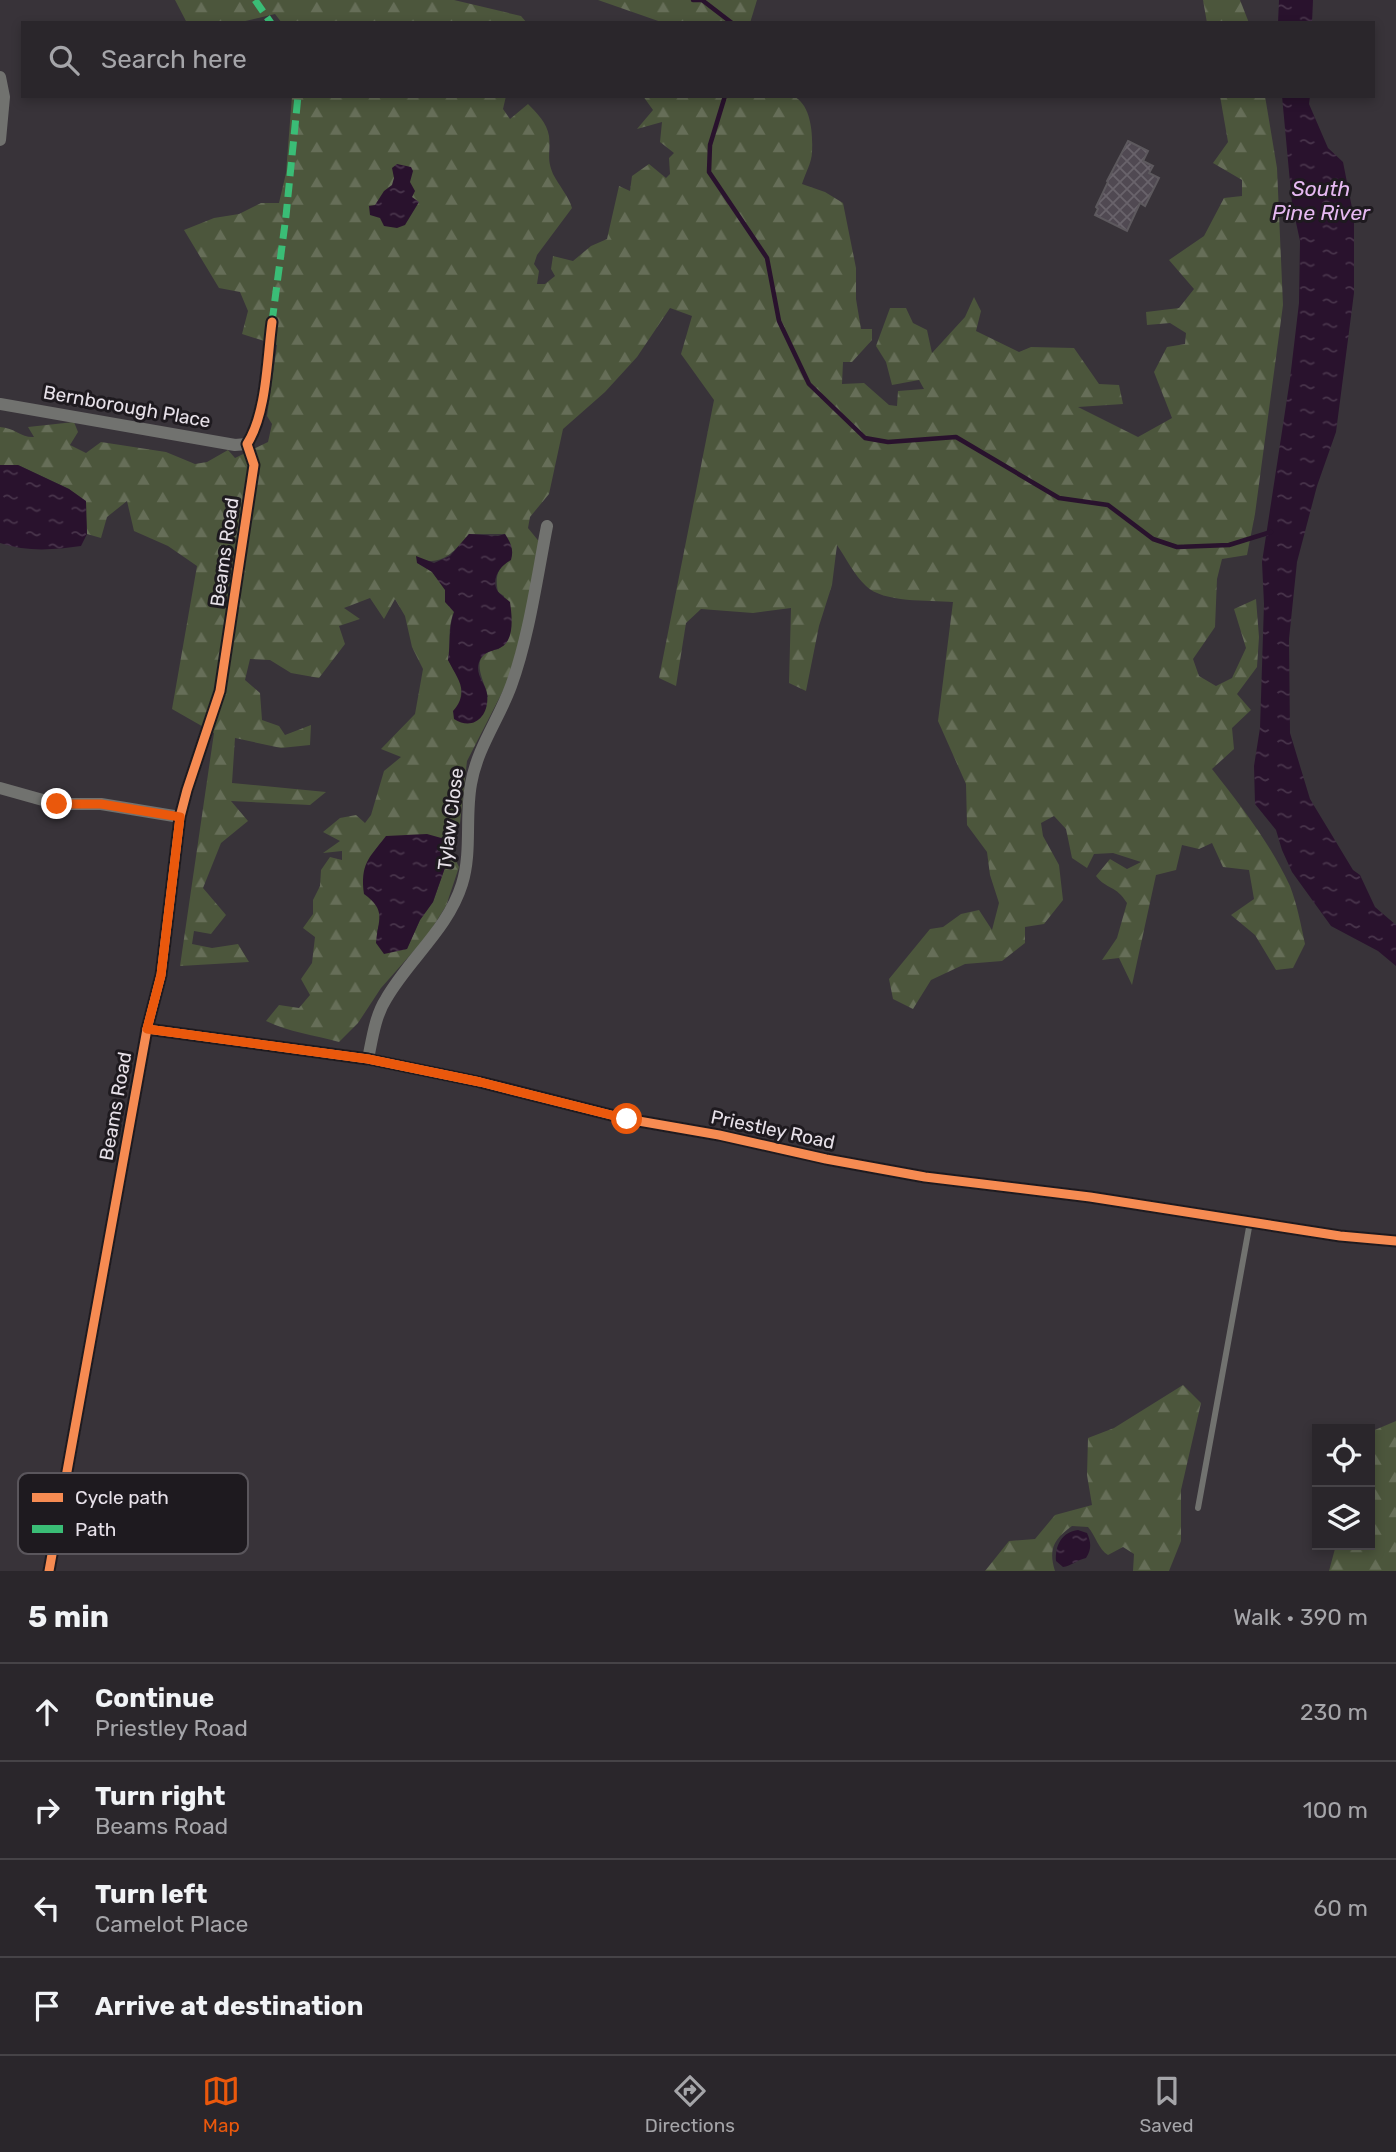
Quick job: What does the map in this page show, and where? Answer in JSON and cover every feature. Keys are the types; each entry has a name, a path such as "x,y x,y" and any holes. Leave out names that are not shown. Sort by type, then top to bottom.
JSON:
{"street":[{"path":"0,77 4,97 0,140"},
{"name":"Beams Road","path":"66,1473 147,1029 161,975 180,817 220,691 254,465 247,444 253,435 260,410 272,321"},
{"name":"Bernborough Place","path":"0,404 235,445 247,444"},
{"name":"Tylaw Close","path":"368,1059 378,1017 386,998 441,925 462,884 466,863 470,785 477,758 511,686 532,604 547,526"},
{"path":"0,788 57,804 101,804 180,817"},
{"name":"Priestley Road","path":"147,1029 368,1059 480,1082 627,1119 912,1175 1090,1197 1340,1236 1396,1241"}],"lane":[{"path":"1198,1508 1250,1222"}],"green space":[{"path":"175,0 454,0 521,16 525,21 280,21 275,14 245,21 186,21"},
{"path":"598,0 757,0 751,21 658,21"},
{"path":"1203,0 1240,0 1248,21 1207,21"},
{"path":"292,98 506,98 503,109 510,119 528,104 546,127 551,168 572,208 537,255 534,264 539,271 537,284 545,284 555,276 551,269 553,256 573,261 591,246 607,239 619,186 630,191 632,176 649,164 666,178 670,174 669,158 674,153 660,142 662,122 637,129 653,110 644,98 796,98 804,105 811,128 812,156 802,184 825,192 843,203 856,268 856,299 861,329 872,329 872,340 852,362 843,362 842,384 864,383 889,405 897,406 898,391 924,389 919,380 892,385 886,362 876,346 890,308 906,308 913,323 927,330 932,353 965,317 974,297 981,311 976,331 1019,352 1031,347 1074,348 1099,384 1119,385 1123,404 1078,407 1138,437 1172,418 1154,372 1167,347 1185,344 1186,333 1170,323 1147,325 1146,312 1179,308 1194,289 1169,260 1204,236 1224,198 1242,196 1242,180 1213,163 1228,142 1220,98 1265,98 1277,168 1283,305 1247,555 1222,559 1217,579 1215,627 1193,659 1199,676 1216,686 1232,678 1246,648 1234,609 1256,599 1259,637 1257,667 1237,694 1251,710 1232,728 1234,749 1212,769 1264,840 1290,886 1305,944 1293,968 1276,970 1255,935 1231,915 1254,899 1249,870 1223,867 1212,843 1199,849 1182,845 1176,870 1156,875 1132,985 1119,958 1102,960 1117,938 1127,903 1119,893 1096,876 1110,859 1127,869 1141,862 1113,853 1094,854 1087,868 1072,858 1066,829 1054,816 1041,823 1043,836 1059,865 1063,900 1044,924 1025,927 1025,943 1002,961 965,964 931,980 913,1009 893,999 889,979 930,929 943,927 961,914 979,910 992,930 999,903 990,875 987,852 967,825 966,784 938,721 953,602 907,600 874,591 858,577 837,545 832,585 819,626 806,691 789,683 791,608 753,613 701,609 686,623 676,686 659,678 714,400 681,354 692,316 670,308 637,357 605,392 563,429 549,494 530,517 528,528 541,544 536,579 508,681 467,761 460,823 452,841 442,837 377,903 381,918 377,932 393,951 407,949 420,920 433,902 448,859 455,859 459,867 446,906 427,936 381,988 358,1023 339,1042 293,1031 266,1021 279,1005 299,1008 310,995 301,979 312,963 315,937 303,928 313,914 313,900 320,886 321,870 330,857 342,860 342,851 323,853 340,841 323,832 340,818 356,815 365,823 371,815 384,771 401,757 381,749 415,714 423,669 412,647 405,616 395,599 384,619 370,598 344,608 360,619 339,626 345,644 319,678 291,673 270,660 250,659 245,680 260,693 262,720 279,726 285,735 311,725 310,745 281,748 235,738 232,783 326,792 310,805 231,801 248,821 221,843 203,888 226,915 211,934 194,931 192,944 212,948 238,944 249,962 180,966 214,733 172,709 197,566 168,546 134,531 127,501 107,517 101,538 87,534 85,501 69,489 18,465 0,465 0,427 34,437 28,427 74,422 78,432 70,445 86,453 101,442 166,452 195,464 207,462 228,450 235,458 268,442 272,424 267,416 277,345 242,334 248,311 240,292 219,288 184,230 214,218 239,214 261,203 279,203 286,173","holes":["469,534 505,534 511,560 500,569 497,577 498,592 504,596 499,649 489,652 480,661 488,697 460,703 462,684 448,660 454,612 446,590 423,560 444,558"]},
{"path":"1183,1385 1201,1403 1181,1490 1181,1541 1169,1571 1133,1571 1134,1554 1123,1547 1108,1555 1088,1527 1072,1526 1054,1545 1052,1557 1055,1571 985,1571 1009,1541 1035,1539 1055,1515 1092,1505 1087,1475 1088,1438 1114,1428"},
{"path":"1396,1421 1396,1571 1329,1571 1335,1550 1375,1550 1375,1430"}],"water":[{"path":"1279,0 1313,0 1312,21 1278,21"},
{"name":"South Pine River","path":"1282,98 1310,98 1309,104 1328,148 1343,162 1354,218 1354,293 1336,432 1317,486 1297,562 1289,639 1290,733 1310,799 1353,870 1360,875 1375,907 1396,925 1396,966 1378,951 1331,926 1292,872 1276,830 1255,804 1254,766 1260,728 1264,604 1262,562 1299,303 1300,241 1292,204"},
{"path":"397,164 411,167 413,171 410,182 415,191 412,197 419,202 405,225 397,228 384,226 380,218 370,215 369,206 375,205 384,191 392,185 392,168"},
{"path":"0,465 18,465 69,489 86,501 87,534 81,546 40,549 0,543"},
{"path":"469,534 505,534 510,544 511,560 501,569 495,585 498,592 510,602 512,621 505,645 485,654 480,660 478,672 486,691 486,709 479,719 468,724 454,719 453,711 462,691 448,660 454,612 445,602 445,590 432,572 417,563 416,556 434,563 450,556"},
{"path":"427,834 452,841 433,902 420,920 407,949 384,954 376,943 379,916 376,905 364,894 365,868 386,836"},
{"path":"1078,1530 1087,1533 1089,1552 1086,1558 1063,1567 1056,1561 1058,1545 1068,1533"}],"building":[{"path":"1128,141 1148,151 1143,161 1153,166 1149,173 1159,178 1145,206 1140,203 1127,231 1095,215 1107,181"}],"waterway":[{"path":"693,0 702,0 729,21"},
{"path":"724,98 710,145 709,172 767,258 779,321 809,384 865,438 888,442 956,437 1059,498 1108,505 1153,539 1177,547 1229,545 1271,532"}],"marked path":[{"path":"255,0 270,21"},
{"path":"272,322 298,98"}],"cycle path":[{"path":"67,1473 147,1029 161,975 180,817 220,691 254,465 247,444 259,417 272,322"},
{"path":"147,1029 368,1059 480,1082 627,1119 925,1177 1090,1197 1340,1236 1396,1241"},
{"path":"49,1571 52,1554"}],"route":[{"path":"57,804 101,804 180,817 161,975 147,1029 368,1059 480,1082 627,1119"}]}
